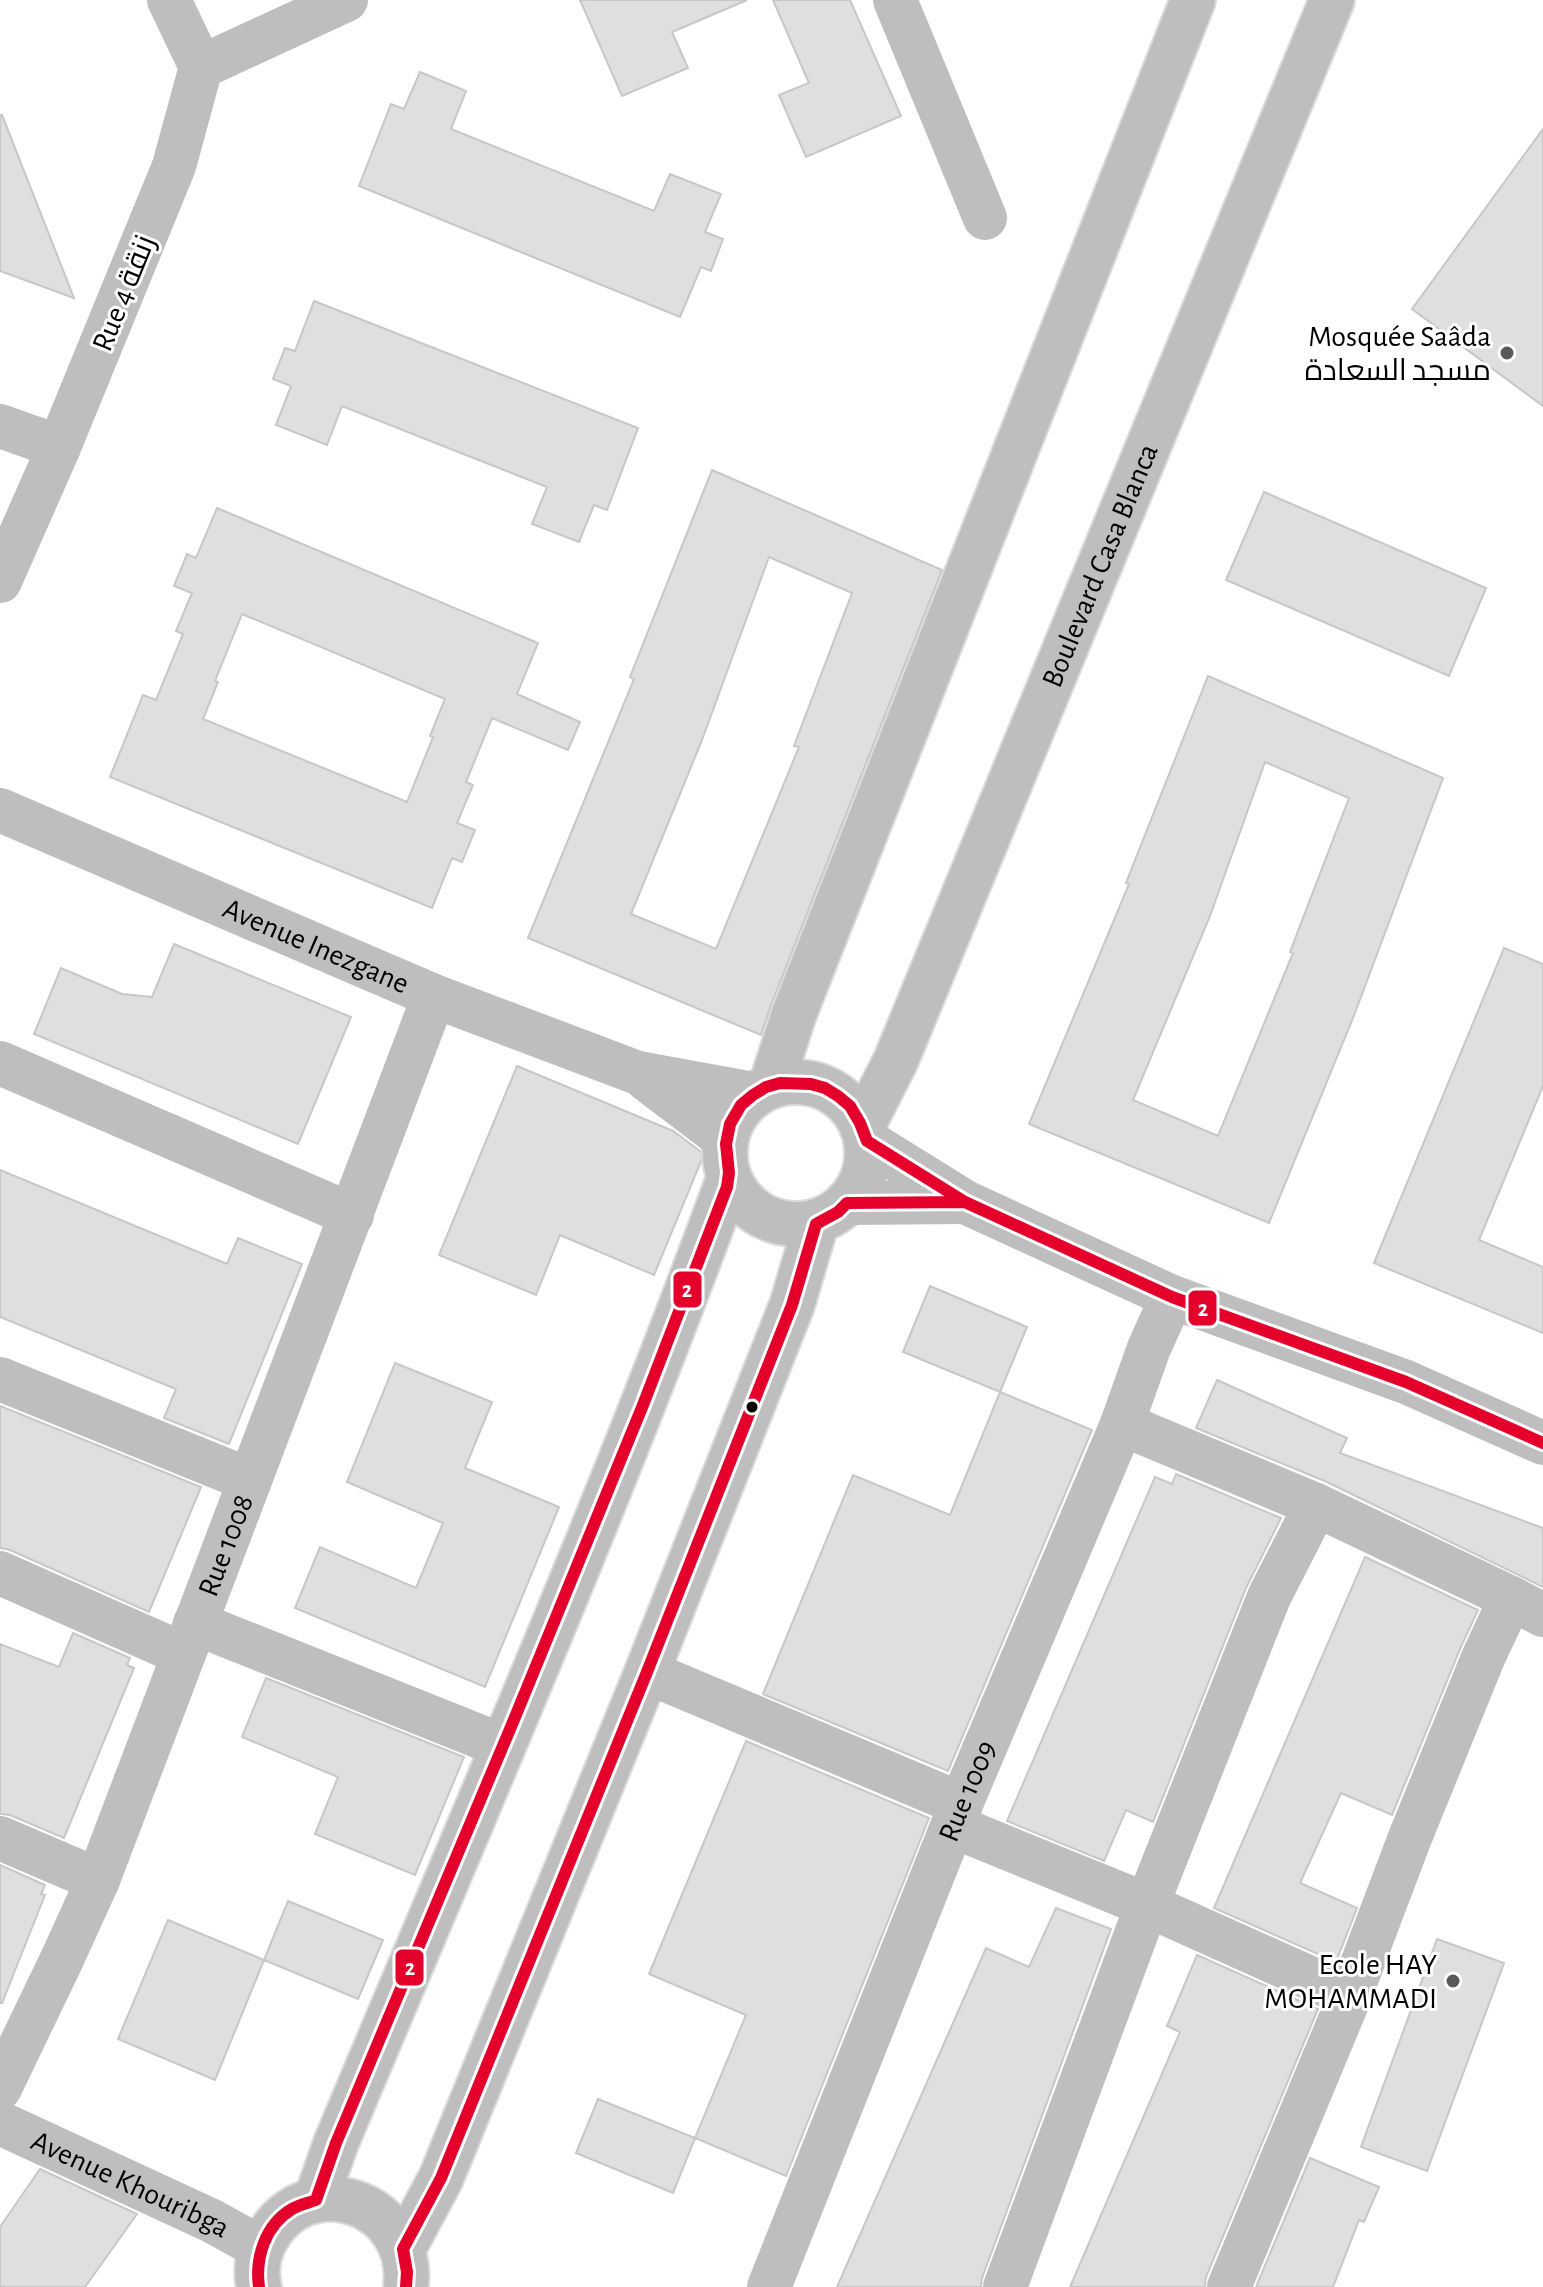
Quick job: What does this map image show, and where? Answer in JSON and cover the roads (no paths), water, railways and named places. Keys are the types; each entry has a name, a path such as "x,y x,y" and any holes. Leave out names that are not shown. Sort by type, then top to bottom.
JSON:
{"street":[{"path":"169,0 201,67 346,0"},
{"path":"895,0 985,218"},
{"path":"762,1090 1193,0"},
{"name":"Boulevard Casa Blanca","path":"864,1134 1332,0"},
{"name":"Rue 4 زنقة","path":"0,581 59,447 174,166 201,67"},
{"path":"0,426 59,447"},
{"name":"Avenue Inezgane","path":"0,810 434,996 638,1073"},
{"name":"Rue 1008","path":"0,2088 98,1880 434,996"},
{"path":"0,1063 352,1215"},
{"path":"638,1073 762,1090"},
{"path":"638,1073 727,1159 743,1201 764,1217 790,1225 831,1214 965,1202"},
{"path":"316,2200 336,2143 650,1388 727,1159 731,1122 740,1106 762,1090 792,1081 815,1084 835,1093 851,1107 864,1134 868,1157 864,1175 857,1190 831,1214 792,1305 405,2268"},
{"path":"864,1134 965,1202 1172,1297 1406,1382 1543,1443"},
{"name":"Rue 1009","path":"769,2287 957,1815 1122,1424 1149,1348 1172,1297"},
{"path":"0,1379 250,1480"},
{"path":"1122,1424 1316,1505 1527,1607 1483,1658 1350,1996 1229,2287"},
{"path":"1005,2287 1147,1905 1269,1597 1316,1505"},
{"path":"0,1573 503,1746"},
{"path":"647,1672 1350,1996"},
{"path":"0,1838 98,1880"},
{"name":"Avenue Khouribga","path":"0,2123 212,2221 260,2267"},
{"path":"260,2267 274,2226 283,2217 293,2209 316,2200 343,2199 368,2208 390,2225 405,2268"}],"place":[{"name":"Mosquée Saâda مسجد السعادة","path":"1507,353"},
{"name":"Ecole HAY MOHAMMADI","path":"1453,1981"}]}
